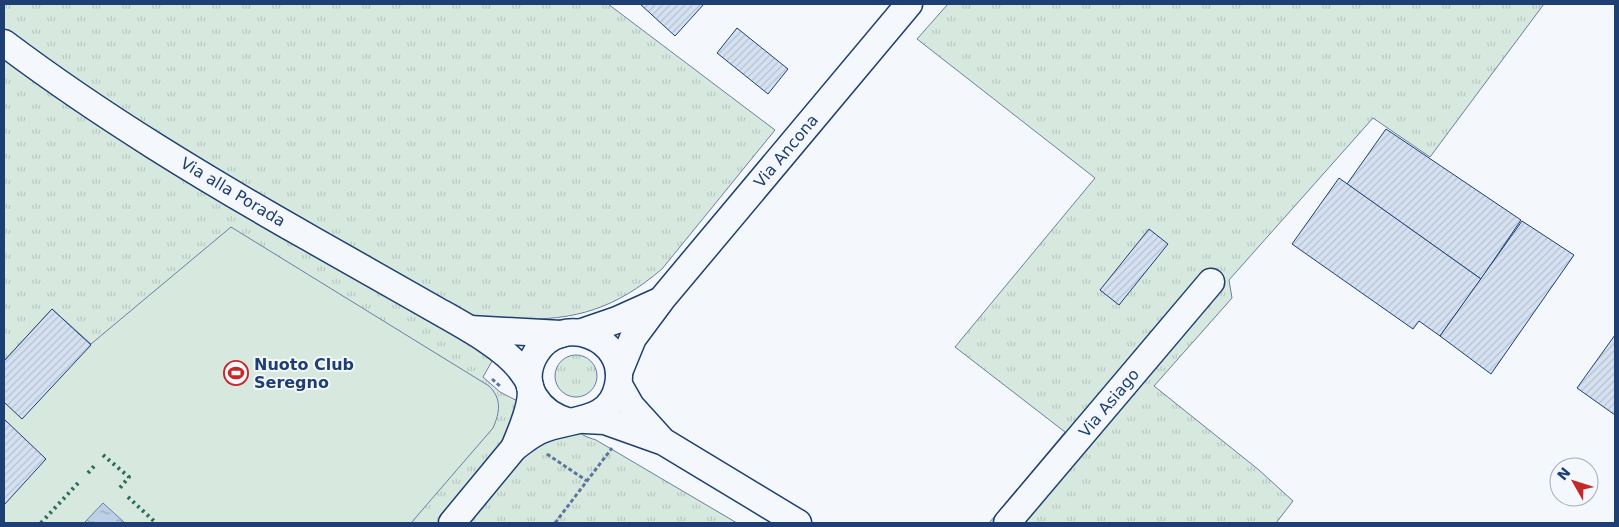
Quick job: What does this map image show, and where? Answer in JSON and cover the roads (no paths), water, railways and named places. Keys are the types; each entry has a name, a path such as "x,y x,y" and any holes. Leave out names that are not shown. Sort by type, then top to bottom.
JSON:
{"street":[{"name":"Via Ancona","path":"619,378 633,338 662,299 910,4"},
{"name":"Via alla Porada","path":"4,43 60,86 123,126 299,232 469,329 508,357 520,369 530,387"},
{"name":"Via Asiago","path":"1007,523 1211,282"},
{"name":"Via Ancona","path":"571,333 617,320 662,299"},
{"name":"Via alla Porada","path":"469,329 571,333"},
{"path":"514,448 526,420 530,387 529,374 536,353 551,338 571,333 593,336 610,350 616,360 619,378 631,406 664,442"},
{"path":"452,523 514,448 539,431 598,415 608,407 619,378"},
{"path":"530,387 535,399 544,410 556,418 578,421 605,421 664,442 798,523"}],"water":[{"path":"103,503 125,523 84,523"}],"place":[{"name":"Nuoto Club Seregno","path":"236,373"}]}
